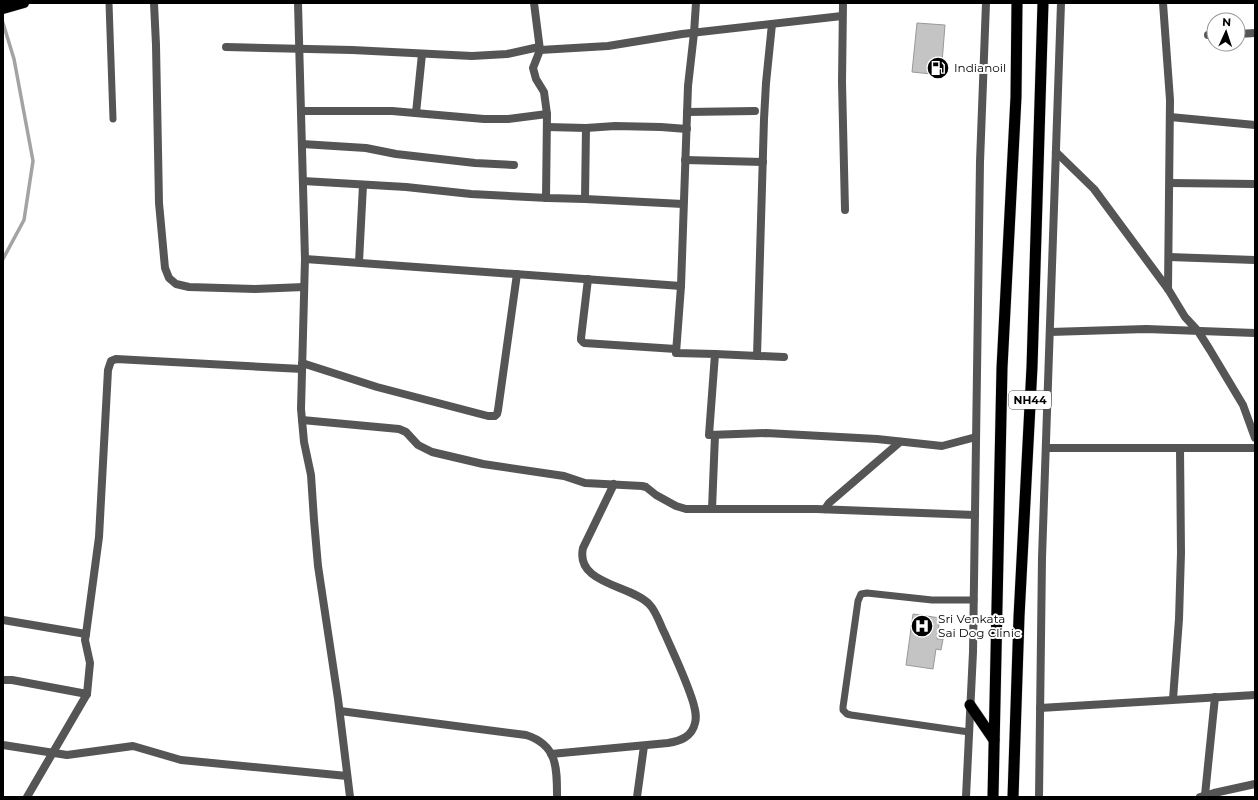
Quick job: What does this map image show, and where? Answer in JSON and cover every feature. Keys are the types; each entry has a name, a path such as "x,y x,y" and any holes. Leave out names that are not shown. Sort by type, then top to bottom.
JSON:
{"highway":[{"name":"NH44","path":"993,797 1002,368 1016,97 1016,3"},
{"name":"NH44","path":"1013,797 1019,617 1032,367 1043,3"},
{"path":"970,705 994,740"}],"main road":[{"path":"3,9 20,4"}],"street":[{"path":"154,3 159,203 165,268 169,278 176,284 189,287 255,289 304,287"},
{"path":"298,3 305,259 302,420 304,442 311,475 318,566 340,711 350,797"},
{"path":"534,3 540,48 533,68 536,79 544,92 547,114 546,198"},
{"path":"696,3 688,86 681,286 676,353 784,357"},
{"path":"843,3 842,82 845,210"},
{"path":"966,797 974,600 980,162 986,3"},
{"path":"1039,797 1042,558 1061,3"},
{"path":"1164,3 1170,100 1168,289"},
{"path":"226,47 472,56 501,55 540,48 608,46 682,34 842,16"},
{"path":"757,356 766,83 772,24"},
{"path":"416,113 422,54"},
{"path":"301,111 386,111 484,119 508,119 547,114"},
{"path":"687,112 755,111"},
{"path":"1170,117 1255,125"},
{"path":"547,127 586,128 646,126 687,129"},
{"path":"585,199 586,128"},
{"path":"302,144 366,148 396,154 476,163 514,165"},
{"path":"1056,152 1094,189 1168,289 1185,317 1198,331 1243,405 1255,438"},
{"path":"685,160 763,162"},
{"path":"302,181 406,187 471,194 683,204"},
{"path":"1170,182 1255,184"},
{"path":"359,262 363,185"},
{"path":"1168,257 1255,260"},
{"path":"305,259 681,286"},
{"path":"27,797 86,694 90,663 85,640 99,537 108,370 111,361 116,359 302,366 488,416 495,416 498,410 517,274"},
{"path":"588,280 581,338 584,344 676,349"},
{"path":"1050,332 1146,329 1255,333"},
{"path":"715,354 709,435 766,434 877,440 942,446 976,437"},
{"path":"302,420 399,429 406,432 418,445 432,452 491,466 564,476 585,483 646,487 656,495 681,508 825,509 975,515"},
{"path":"712,509 715,435"},
{"path":"825,509 829,503 900,442"},
{"path":"1046,448 1255,448"},
{"path":"1173,699 1179,619 1181,553 1180,448"},
{"path":"551,754 668,744 685,738 690,734 695,724 696,712 686,682 650,606 645,600 638,596 594,576 584,564 582,553 583,548 614,484"},
{"path":"3,620 86,634"},
{"path":"3,680 86,694"},
{"path":"1040,708 1255,695"},
{"path":"1215,697 1202,796 1255,784"},
{"path":"340,711 534,737 542,743 551,754 556,767 557,797"},
{"path":"3,745 67,755 133,746 181,760 347,776"},
{"path":"637,797 644,746"}],"lane":[{"path":"108,3 113,120"},
{"path":"969,732 851,715 845,712 842,707 858,601 861,594 867,593 932,600 974,600"}],"building":[{"path":"917,23 945,25 941,75 912,72"},
{"path":"913,614 940,618 937,639 943,639 941,650 936,649 933,669 906,665"}],"waterway":[{"path":"3,23 14,59 33,161 24,220 3,259"}],"place":[{"name":"Indianoil","path":"938,68"},
{"name":"Sri Venkata Sai Dog Clinic","path":"922,626"}]}
